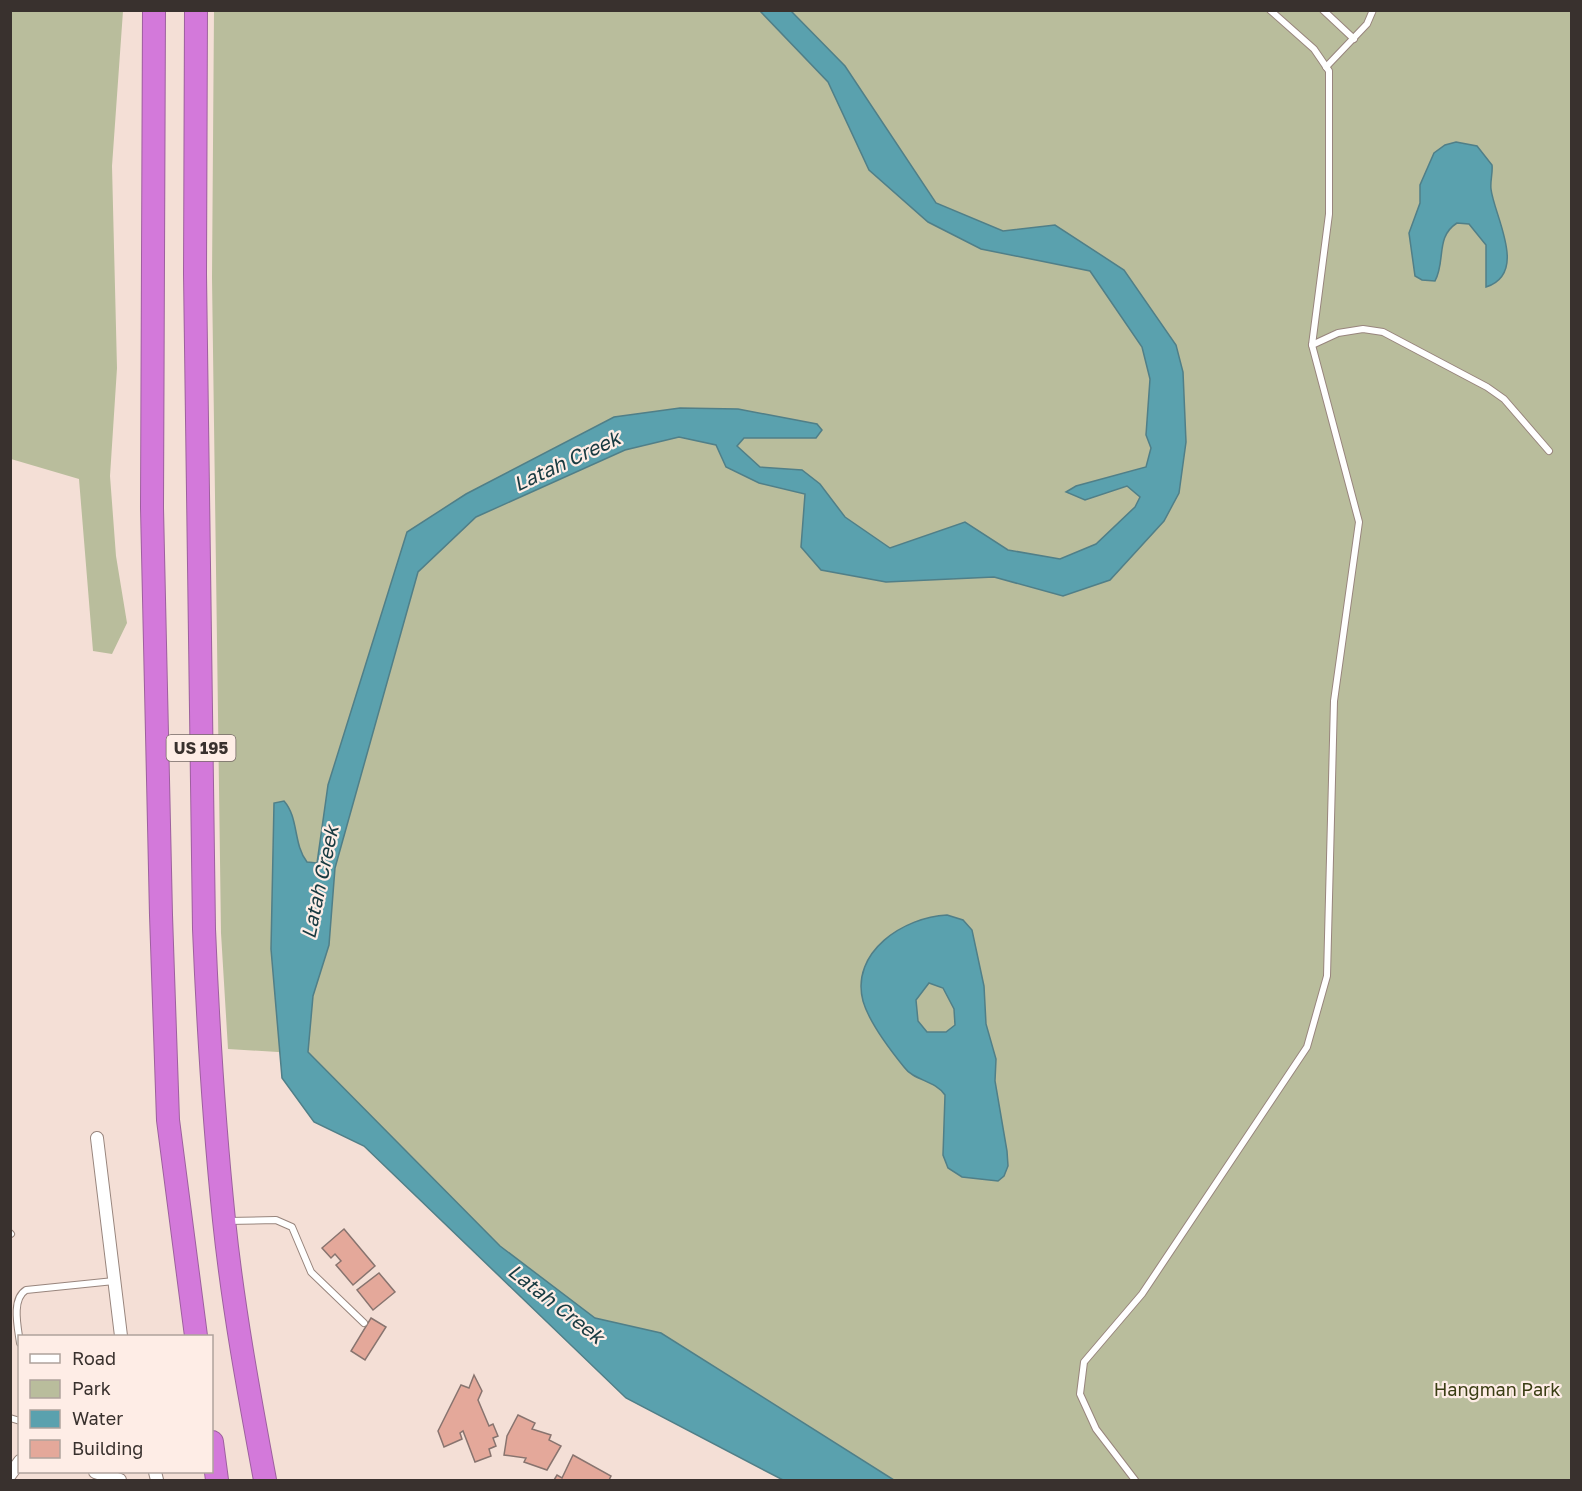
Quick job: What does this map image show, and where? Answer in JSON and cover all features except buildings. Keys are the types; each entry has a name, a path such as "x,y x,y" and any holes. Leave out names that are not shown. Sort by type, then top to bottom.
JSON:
{"highway":[{"name":"US 195","path":"154,10 152,508 160,915 168,1120 196,1335"},
{"name":"US 195","path":"196,10 195,274 204,929 208,1038 224,1221 244,1366 265,1480"},
{"path":"213,1450 217,1480"}],"street":[{"path":"97,1138 121,1335"},
{"path":"98,1473 120,1480"}],"lane":[{"path":"1135,1480 1096,1429 1080,1394 1084,1362 1142,1294 1307,1047 1327,976 1334,701 1359,522 1312,345 1329,214 1329,71 1314,49 1269,10"},
{"path":"1323,10 1354,39"},
{"path":"1326,67 1367,24 1373,10"},
{"path":"1312,345 1338,333 1363,329 1383,332 1487,387 1504,399 1549,451"},
{"path":"224,1221 276,1220 292,1227 311,1272 364,1323"},
{"path":"19,1335 17,1304 20,1293 26,1290 114,1281"}],"green space":[{"path":"10,11 123,11 112,166 117,368 110,476 116,556 127,623 112,654 93,651 79,479 11,459"},
{"name":"Hangman Park","path":"214,11 1571,11 1571,1480 834,1480 584,1329 294,1053 228,1049 221,933 212,278"}],"water":[{"name":"Latah Creek","path":"760,11 791,11 845,66 936,203 1003,231 1055,225 1124,270 1176,345 1183,372 1186,442 1179,493 1164,521 1110,580 1063,596 994,577 886,582 821,570 801,547 805,494 759,483 726,467 716,445 679,437 625,450 476,517 418,572 335,868 329,945 313,996 308,1052 500,1246 595,1318 661,1333 894,1480 783,1480 626,1398 364,1146 314,1122 282,1078 271,949 274,803 284,801 292,815 303,855 307,862 317,863 328,785 407,532 466,494 614,417 680,408 738,409 817,424 822,430 816,438 744,438 737,446 760,467 802,470 820,484 845,517 890,548 965,522 1008,550 1060,559 1096,544 1135,507 1140,497 1127,486 1085,500 1066,492 1076,486 1146,467 1151,448 1146,435 1150,379 1142,347 1090,271 981,249 928,222 869,170 828,82"},
{"path":"1456,142 1477,146 1492,165 1491,189 1506,243 1507,257 1505,270 1499,280 1486,287 1486,245 1469,224 1457,223 1446,235 1435,281 1422,280 1415,276 1409,233 1420,203 1420,185 1434,153 1445,145"},
{"path":"947,915 963,920 972,930 984,986 986,1024 996,1059 995,1081 1007,1151 1008,1166 1004,1176 998,1181 962,1177 948,1168 943,1155 945,1095 936,1086 908,1072 875,1027 863,1001 861,983 865,967 873,953 884,940 898,930 931,917","holes":["929,983 943,988 954,1009 955,1025 946,1032 927,1032 918,1021 916,1000"]}]}
